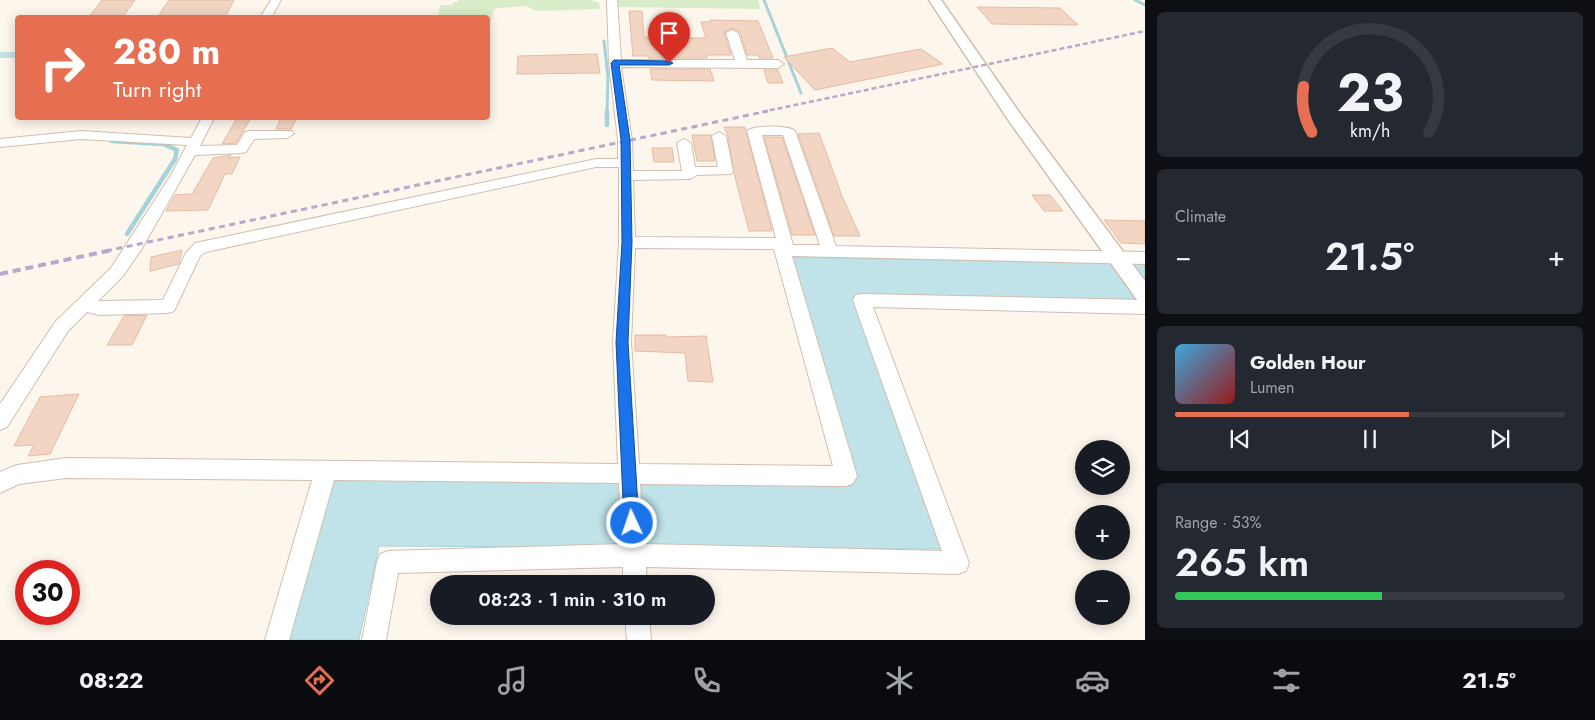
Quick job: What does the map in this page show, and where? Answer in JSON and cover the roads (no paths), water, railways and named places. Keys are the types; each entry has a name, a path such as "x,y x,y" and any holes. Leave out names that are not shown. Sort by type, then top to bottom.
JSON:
{"street":[{"path":"267,15 276,0"},
{"path":"612,0 614,63 625,140 627,242 622,342 634,575"},
{"path":"935,0 1015,118 1145,296"},
{"path":"732,33 742,64"},
{"path":"614,63 778,64"},
{"path":"0,421 62,326 117,272 135,246 207,120"},
{"path":"0,483 17,475 66,468 846,476 782,250 785,247 754,131 788,131 830,251"},
{"path":"0,143 81,135 241,149 250,135 287,134"},
{"path":"689,171 726,171 719,136"},
{"path":"84,305 100,308 168,306 194,254 201,247 596,163 626,169 690,175 684,143"},
{"path":"627,242 785,247 830,251 1145,258"},
{"path":"374,640 388,562 633,555 958,563 862,300 1145,306"},
{"path":"277,640 326,470"},
{"path":"638,625 639,640"}],"water":[{"path":"790,257 1145,264 1145,301 853,296 942,549 379,546 359,640 289,640 334,479 853,486"}],"waterway":[{"path":"764,0 801,93"},
{"path":"1135,0 1145,5"},
{"path":"604,41 608,77 607,112"},
{"path":"0,55 15,55"},
{"path":"607,112 607,125"},
{"path":"112,141 163,144 177,150 175,159 127,234"}],"railway":[{"path":"762,112 1145,31"},
{"path":"106,251 768,111"},
{"path":"0,274 112,250"}]}
